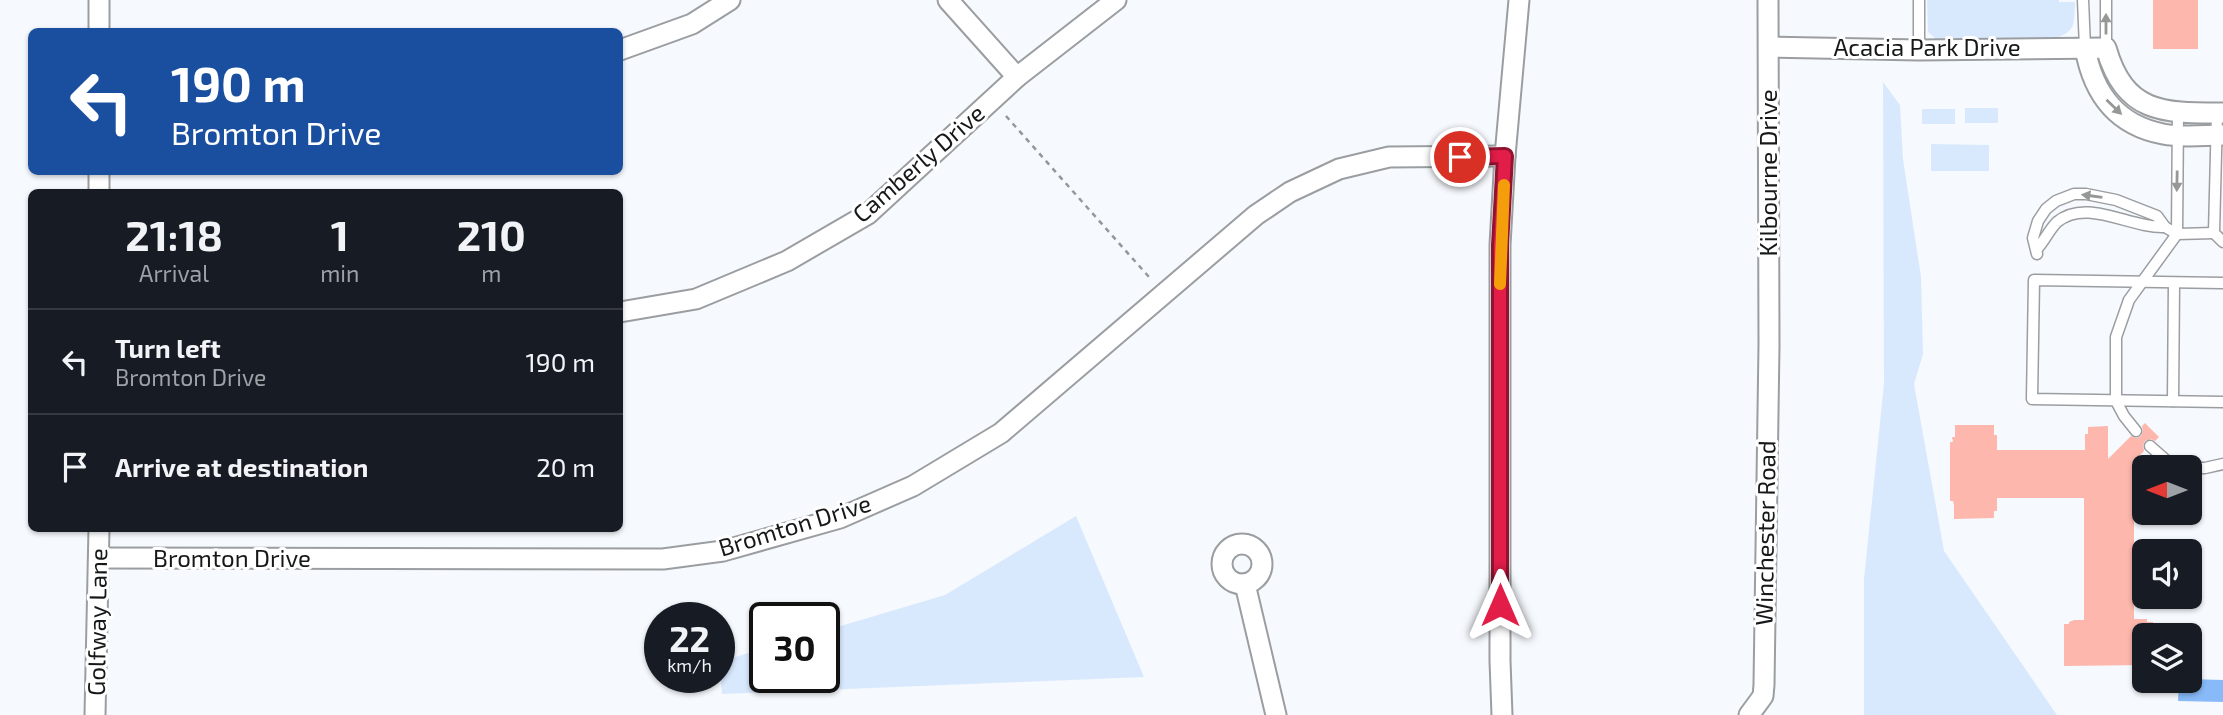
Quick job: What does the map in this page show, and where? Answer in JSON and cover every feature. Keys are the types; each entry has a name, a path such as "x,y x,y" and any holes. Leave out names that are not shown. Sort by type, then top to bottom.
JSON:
{"street":[{"path":"99,0 99,28"},
{"path":"623,49 692,24 730,0"},
{"path":"948,0 1017,77"},
{"name":"Camberly Drive","path":"623,311 696,299 787,261 868,214 1017,77 1116,0"},
{"path":"1502,715 1500,245 1519,0"},
{"name":"Kilbourne Drive","path":"1768,0 1769,345"},
{"name":"Acacia Park Drive","path":"1769,47 1919,50 2106,48"},
{"path":"2085,48 2097,90 2116,111 2139,127 2165,135 2220,135"},
{"path":"2106,48 2112,69 2122,86 2142,103 2178,113 2220,113"},
{"name":"Bromton Drive","path":"99,558 663,559 723,551 840,518 913,486 1001,433 1255,215 1290,192 1339,169 1389,157 1505,156"},
{"name":"Winchester Road","path":"1749,715 1763,696 1764,685 1769,345"},
{"name":"Golfway Lane","path":"95,715 99,532"},
{"path":"1245,584 1276,715"}],"lane":[{"path":"1919,0 1919,50"},
{"path":"2083,0 2085,48"},
{"path":"2106,0 2106,48"},
{"path":"2136,431 2116,401 2116,337 2129,300 2177,234 2178,113"},
{"path":"2214,233 2220,113"},
{"path":"2165,227 2152,228 2088,213 2076,213 2060,220 2051,228 2037,251 2033,238 2038,221 2046,209 2056,201 2074,194 2086,194 2116,200 2157,216 2165,227 2177,234 2214,233 2223,242"},
{"path":"2223,283 2034,280 2032,399 2223,402"},
{"path":"2173,401 2174,283"},
{"path":"2150,446 2160,455"},
{"path":"2202,468 2223,464"}],"path":[{"path":"1006,116 1149,277"}],"shaded area":[{"path":"1927,0 2075,2 2070,31 2052,39 1936,39 1928,32"},
{"path":"1883,82 1900,105 1903,159 1921,277 1923,354 1914,384 1944,551 2057,715 1864,715 1864,579 1884,384"},
{"path":"1965,108 1998,108 1998,123 1965,123"},
{"path":"1922,109 1955,109 1955,124 1922,124"},
{"path":"1931,144 1989,145 1989,171 1931,171"},
{"path":"1076,516 1144,677 840,689 840,626 945,595"},
{"path":"749,653 749,693 722,694 735,693 735,657"}],"water":[{"path":"2202,679 2223,680 2223,702 2178,701 2178,693 2202,693"}],"building":[{"path":"2153,0 2198,0 2198,49 2153,49"},
{"path":"2145,423 2159,437 2155,441 2145,441 2144,451 2140,455 2132,455 2132,609 2134,619 2147,619 2147,622 2153,623 2132,623 2132,665 2064,666 2064,624 2084,620 2084,498 1997,498 1994,518 1954,519 1954,505 1953,501 1950,501 1950,442 1953,442 1952,437 1955,437 1955,425 1994,425 1997,450 2085,450 2088,427 2108,426 2108,459 2131,436 2141,436"}],"slow traffic":[{"path":"1500,284 1504,185"}],"route":[{"path":"1460,157 1505,156 1500,245 1500,605"}]}
